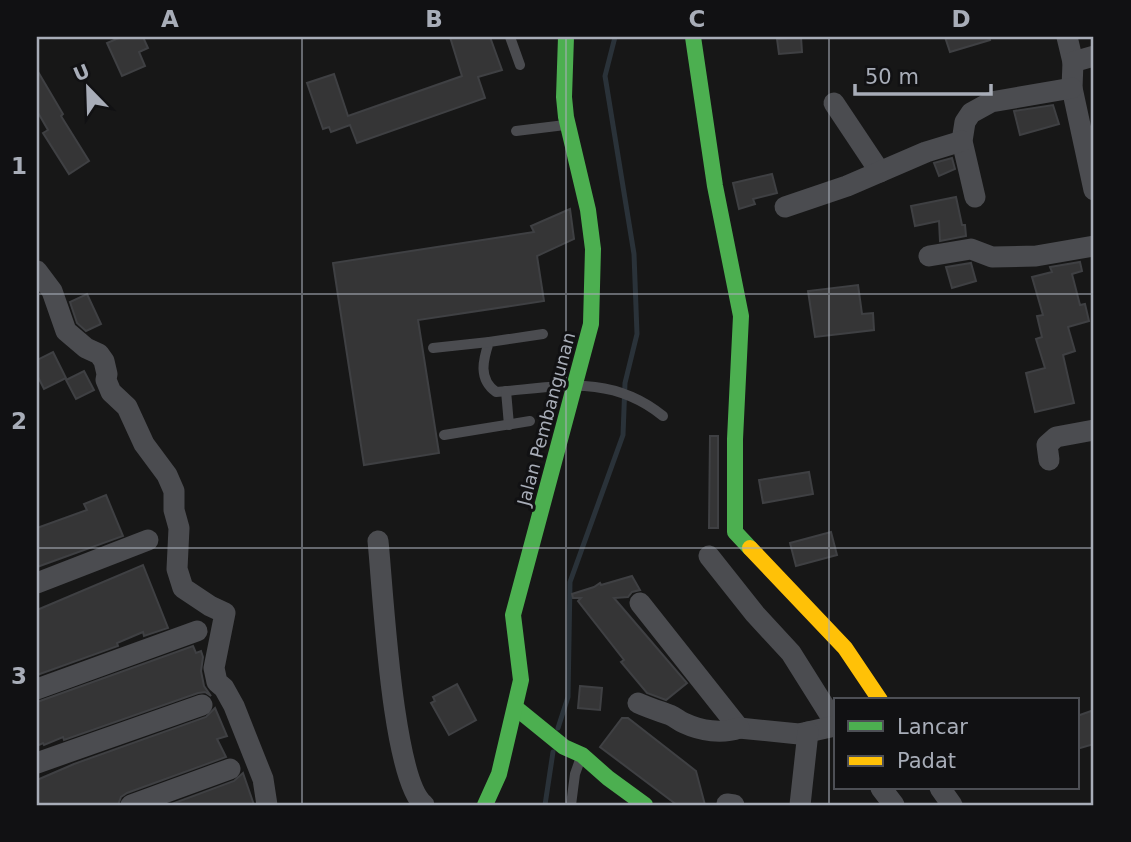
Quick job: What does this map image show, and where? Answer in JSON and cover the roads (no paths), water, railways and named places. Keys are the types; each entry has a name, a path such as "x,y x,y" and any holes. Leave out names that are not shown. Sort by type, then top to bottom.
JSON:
{"street":[{"name":"Jalan Pembangunan","path":"489,804 499,774 521,680 514,634 516,597 539,523 591,324 593,250 588,210 564,97 566,37"},
{"path":"693,37 715,186 741,316 734,532 845,648 879,698"},
{"path":"1067,37 1073,62 1072,88 1094,190"},
{"path":"1073,62 1094,56"},
{"path":"975,197 962,141 965,122 971,113 991,102 1072,88"},
{"path":"834,103 880,172"},
{"path":"785,207 847,186 926,152 962,141"},
{"path":"929,256 971,249 992,257 1036,256 1094,246"},
{"path":"37,271 52,292 66,331 86,348 99,354 104,361 106,380 111,392 127,407 144,444 167,475 174,491 174,510 179,528 177,569 183,588 225,613 214,668 217,682 224,688 234,706 263,779 267,805"},
{"path":"1049,460 1047,445 1055,437 1094,430"},
{"path":"37,583 148,541"},
{"path":"379,541 395,718 412,787 424,805"},
{"path":"709,556 755,614 791,653 834,722"},
{"path":"640,603 739,728"},
{"path":"37,689 197,631"},
{"path":"639,703 702,728 729,732 739,728 799,734 834,724"},
{"path":"37,763 202,705"},
{"path":"514,713 560,752 586,782 618,805"},
{"path":"800,805 808,732"},
{"path":"560,752 582,755 645,805"},
{"path":"131,805 230,769"},
{"path":"883,790 894,805"},
{"path":"941,790 952,805"}],"lane":[{"path":"510,37 520,65"},
{"path":"516,131 568,125"},
{"path":"433,348 543,334"},
{"path":"489,342 484,358 483,376 489,387 496,392 576,384 631,395 663,416"},
{"path":"506,391 509,425"},
{"path":"444,435 530,421"},
{"path":"571,805 586,782 582,755"}],"waterway":[{"path":"558,728 568,697 570,582 623,435 625,383 637,334 634,254 605,76 615,37"},
{"path":"545,805 553,752"}]}
